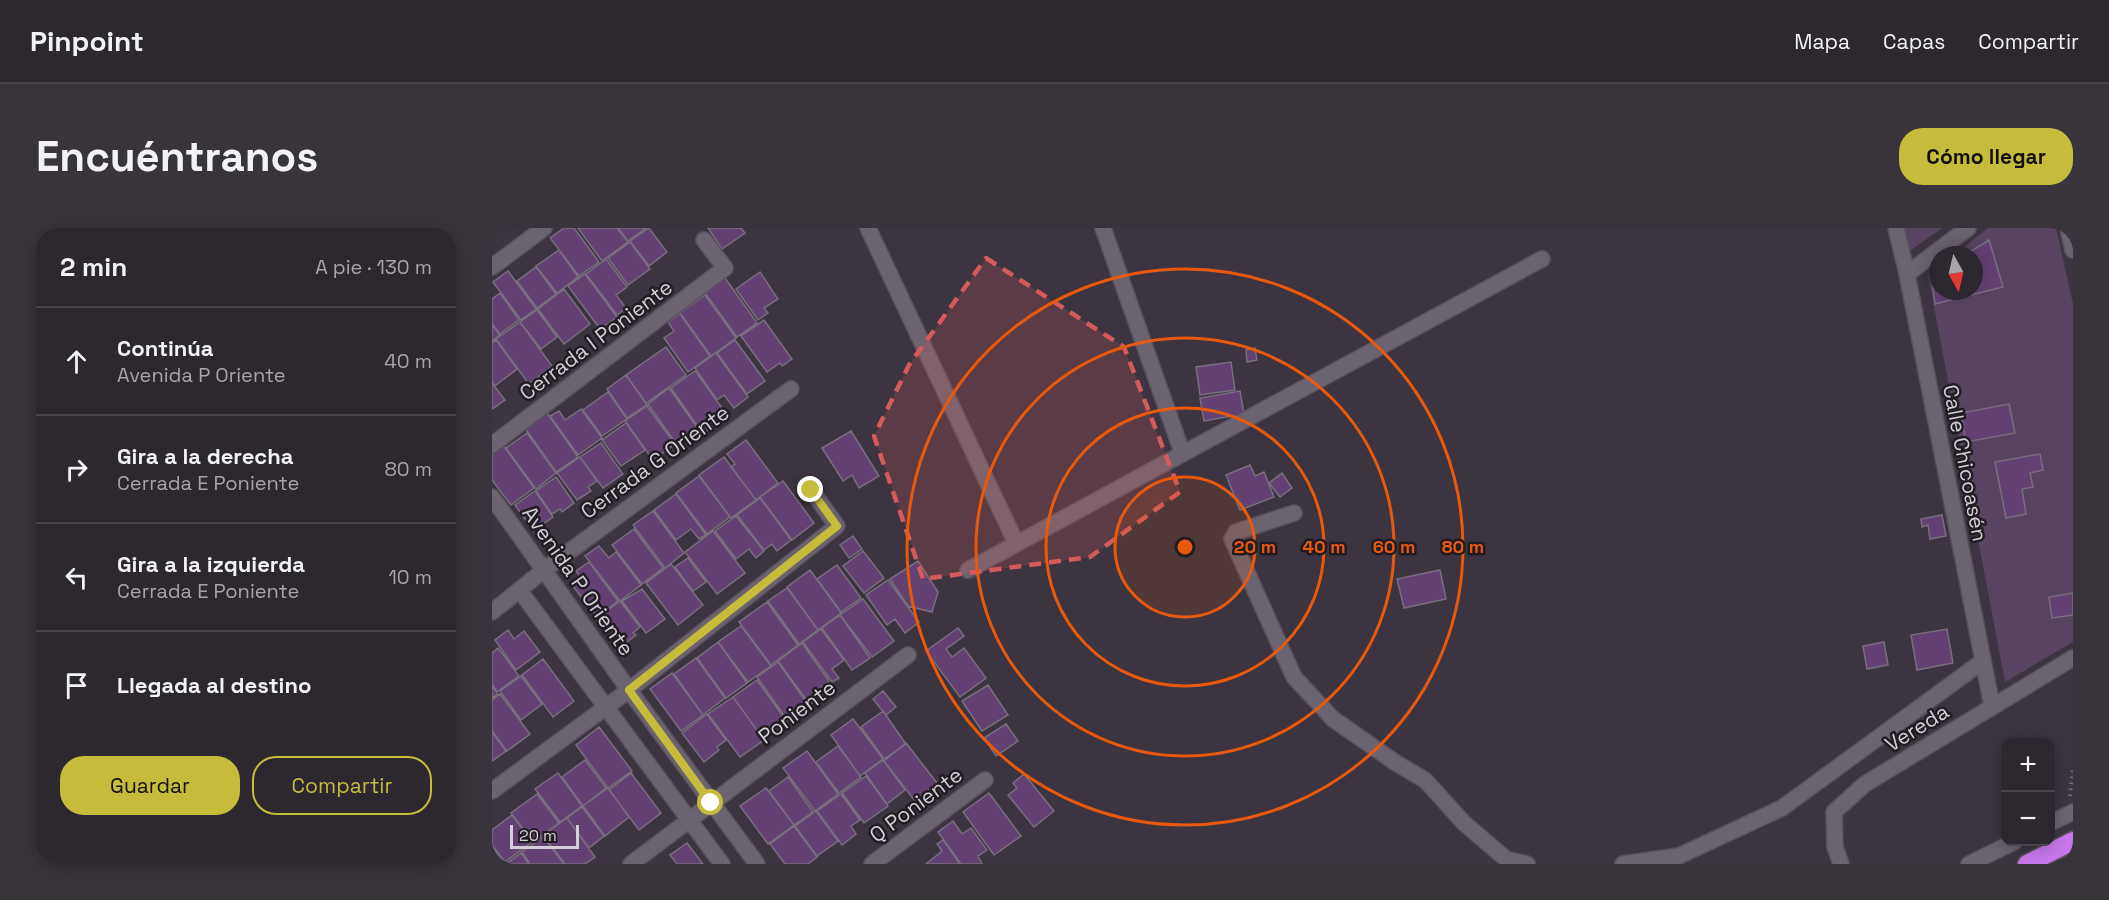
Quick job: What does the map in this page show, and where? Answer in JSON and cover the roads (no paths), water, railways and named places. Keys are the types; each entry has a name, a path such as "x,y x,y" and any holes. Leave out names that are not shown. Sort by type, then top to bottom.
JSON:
{"highway":[{"path":"2027,864 2073,841"}],"street":[{"path":"492,267 544,228"},
{"path":"868,228 1016,543"},
{"path":"1103,228 1182,452"},
{"name":"Calle Chicoasén","path":"1896,228 1992,706"},
{"path":"1907,274 1968,228"},
{"path":"2068,228 2073,250"},
{"name":"Cerrada I Poniente","path":"492,445 725,268 704,240"},
{"path":"968,570 1182,452 1542,259"},
{"name":"Cerrada G Oriente","path":"492,612 544,570 791,389"},
{"path":"492,791 629,690 837,526 811,490"},
{"name":"Avenida P Oriente","path":"492,498 756,864"},
{"path":"1293,513 1236,532 1232,540 1294,676 1333,719 1396,763 1425,780 1464,823 1506,859 1527,864"},
{"path":"520,591 722,864"},
{"name":"Poniente","path":"631,864 908,655"},
{"name":"Vereda","path":"1842,864 1835,847 1834,812 1865,784 2073,658"},
{"path":"1623,864 1679,856 1782,808 1983,661"},
{"name":"Q Poniente","path":"872,864 985,780"},
{"path":"2055,820 2070,813"},
{"path":"1969,864 2006,846"}]}
